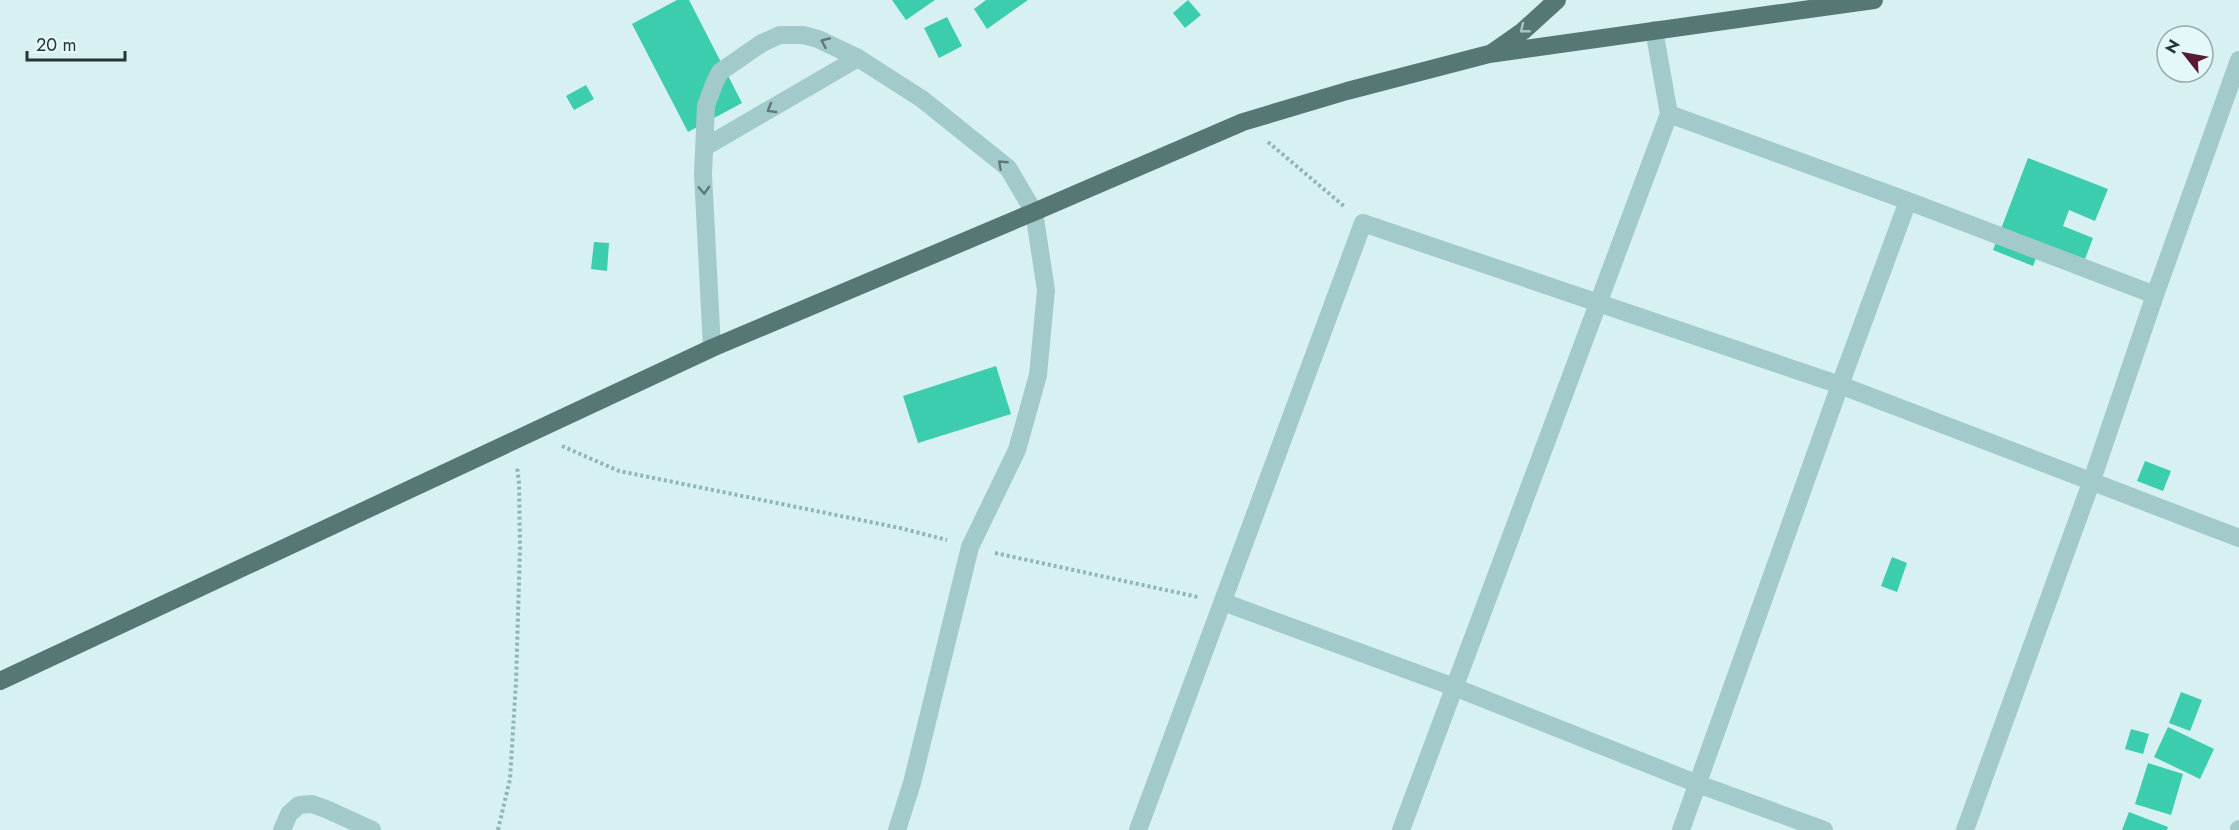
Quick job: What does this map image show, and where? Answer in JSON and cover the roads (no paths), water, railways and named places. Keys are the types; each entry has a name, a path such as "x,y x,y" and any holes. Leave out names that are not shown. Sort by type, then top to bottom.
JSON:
{"main road":[{"path":"1489,54 1523,31 1557,0"},
{"path":"0,681 712,348 1243,122 1347,91 1489,54 1654,30 1802,4 1874,0"}],"street":[{"path":"1401,830 1669,114 1654,30"},
{"path":"712,348 703,174 706,106 720,72 762,43 780,35 803,35 818,39 858,58 922,99 1008,168 1034,212 1046,290 1038,375 1017,450 970,547 912,783 897,830"},
{"path":"705,147 858,58"},
{"path":"1965,830 2092,480 2239,60"},
{"path":"1669,114 1908,201 2155,296"},
{"path":"1681,830 1908,201"},
{"path":"1138,830 1363,223 1840,385 2239,538"},
{"path":"1223,602 1455,687 1698,784 1824,830"},
{"path":"282,830 289,814 299,805 312,804 372,830"}]}
